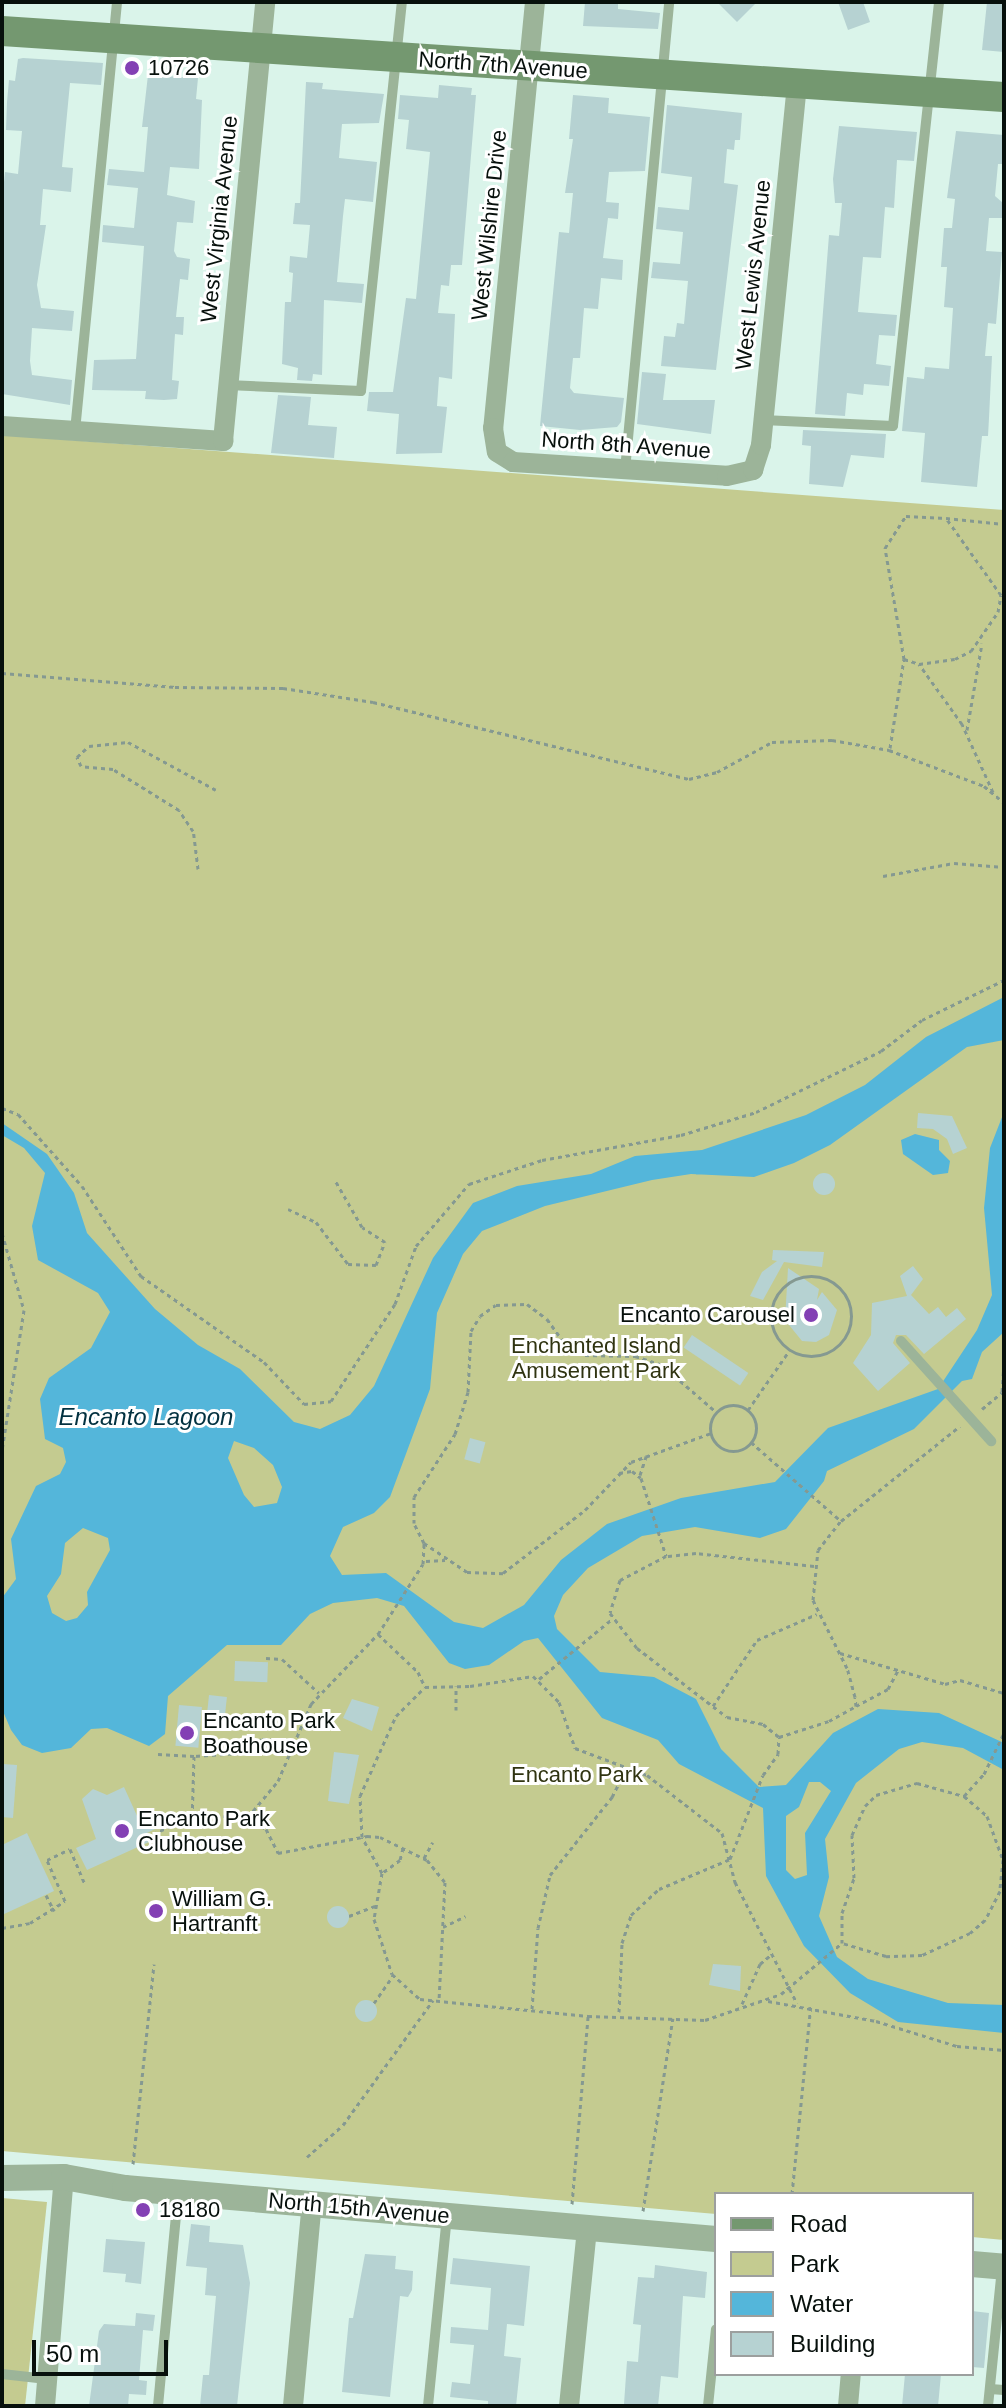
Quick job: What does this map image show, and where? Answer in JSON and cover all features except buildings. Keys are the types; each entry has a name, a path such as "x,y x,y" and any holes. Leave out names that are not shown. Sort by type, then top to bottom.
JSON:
{"main road":[{"name":"North 7th Avenue","path":"2,31 1004,97"}],"street":[{"name":"West Virginia Avenue","path":"75,431 223,441 265,2"},
{"name":"West Wilshire Drive","path":"497,452 493,428 535,2"},
{"name":"West Lewis Avenue","path":"753,470 763,420 797,84"},
{"path":"2,426 75,431"},
{"name":"North 8th Avenue","path":"497,452 513,462 625,470 727,476 753,470"},
{"path":"45,2406 64,2177"},
{"name":"North 15th Avenue","path":"2,2178 64,2177 178,2193 714,2239"},
{"path":"293,2406 312,2203"},
{"path":"569,2406 587,2228"},
{"path":"974,2264 1003,2267"},
{"path":"848,2406 851,2376"}],"lane":[{"path":"75,431 117,2"},
{"path":"227,385 361,391 402,2"},
{"path":"625,470 669,2"},
{"path":"763,420 893,426 939,2"},
{"path":"901,1341 991,1441"},
{"path":"158,2406 178,2193"},
{"path":"428,2406 447,2216"},
{"path":"988,2406 1003,2267"},
{"path":"708,2406 714,2348"},
{"path":"2,2374 47,2379"},
{"path":"990,2389 1004,2390"}],"path":[{"path":"889,750 904,659 885,548 906,516 1004,524"},
{"path":"946,518 1001,595 984,638 966,723 970,741"},
{"path":"904,659 919,664 955,659 984,638"},
{"path":"919,664 970,741 993,792 1004,803"},
{"path":"2,673 175,687 283,688 373,702 689,779 717,772 772,742 790,738 889,750 993,792"},
{"path":"198,869 193,831 179,810 107,766 81,766 77,757 89,746 128,742 216,790"},
{"path":"883,876 954,863 1004,867"},
{"path":"2,1108 18,1114 82,1186 141,1276 264,1362 304,1404 331,1401 395,1304 416,1246 469,1184 542,1160 681,1135 756,1112 881,1051 922,1020 1004,980"},
{"path":"288,1209 316,1222 348,1264 376,1265 385,1242 362,1227 335,1180"},
{"path":"2,1233 24,1310 2,1450"},
{"path":"808,1276 834,1283 851,1312 845,1337 818,1356 790,1350 773,1329 771,1312 778,1293 808,1276"},
{"path":"711,1433 650,1452 615,1475 585,1510 511,1570 478,1576 424,1543 414,1523 414,1497 455,1434 468,1392 471,1331 480,1316 496,1305 527,1304 547,1319 565,1344 585,1355 635,1356 662,1365 716,1412"},
{"path":"748,1410 790,1350"},
{"path":"856,1706 840,1653 817,1614 814,1566 822,1542 841,1521 967,1413 1002,1392 1004,1363"},
{"path":"734,1404 748,1410 756,1425 751,1442 732,1451 719,1445 711,1433 716,1412 734,1404"},
{"path":"751,1442 841,1521"},
{"path":"650,1452 642,1464 641,1478 666,1556"},
{"path":"615,1475 628,1471 641,1478"},
{"path":"423,1564 424,1543"},
{"path":"779,1737 763,1724 739,1722 713,1706 637,1648 612,1619 615,1585 666,1556 711,1554 814,1566"},
{"path":"248,1817 278,1781 291,1741 319,1693 378,1634 423,1564 436,1557 449,1561"},
{"path":"713,1706 757,1640 817,1614"},
{"path":"539,1679 612,1619"},
{"path":"378,1634 418,1672 425,1687"},
{"path":"840,1653 898,1670 1004,1693"},
{"path":"266,1658 282,1659 319,1693"},
{"path":"779,1737 821,1725 888,1689 898,1670"},
{"path":"797,2003 789,1988 772,1954 739,1892 717,1827 647,1775 575,1748 559,1702 539,1679 526,1676 425,1687 396,1716 364,1788 358,1812 362,1837 382,1873 375,1906 378,1941 393,1976 409,1993 439,2001 588,2016 619,2014 711,2019 768,2001 789,1988 842,1943 842,1913 854,1878 852,1835 865,1806 876,1795 917,1783 964,1796 987,1816 1003,1860 1000,1891 985,1920 960,1939 922,1955 886,1956 842,1943"},
{"path":"456,1686 456,1710"},
{"path":"964,1796 987,1768 1004,1733"},
{"path":"619,2014 622,1943 637,1907 688,1873 730,1859 759,1787 778,1754 779,1737"},
{"path":"158,1754 233,1755 262,1739 291,1741"},
{"path":"189,1818 194,1756"},
{"path":"532,2011 538,1928 550,1875 612,1797 627,1768"},
{"path":"189,1818 197,1823 235,1814 248,1817 266,1829 278,1853 362,1837 380,1837 424,1858 443,1875 439,2001"},
{"path":"153,1834 189,1818"},
{"path":"424,1858 433,1842"},
{"path":"382,1873 400,1860 403,1848"},
{"path":"2,1928 30,1923 54,1911 65,1901 47,1860 70,1849 85,1884"},
{"path":"46,1895 54,1911"},
{"path":"349,1916 375,1906"},
{"path":"443,1927 466,1916"},
{"path":"736,2009 749,1996 760,1964 772,1954"},
{"path":"133,2164 154,1964"},
{"path":"374,2003 393,1976"},
{"path":"307,2157 358,2107 433,2000"},
{"path":"768,2001 811,2005 946,2044 1004,2050"},
{"path":"792,2192 811,2005"},
{"path":"572,2205 588,2016"},
{"path":"643,2211 673,2018"}],"green space":[{"path":"2,435 1004,510 1004,2240 974,2237 974,2192 714,2192 714,2214 2,2151"},
{"path":"2,2198 47,2202 25,2406 2,2406"}],"water":[{"name":"Encanto Lagoon","path":"1004,997 1004,1040 967,1047 830,1145 794,1163 754,1177 691,1174 652,1180 545,1206 482,1231 463,1254 437,1313 430,1389 390,1497 374,1513 343,1527 330,1556 342,1575 386,1573 454,1622 483,1628 524,1605 561,1560 607,1524 681,1498 775,1482 828,1428 938,1389 977,1330 992,1295 984,1208 990,1148 1004,1112 1004,1332 982,1352 972,1379 962,1381 914,1429 827,1471 824,1481 786,1529 760,1538 695,1527 642,1536 588,1568 563,1595 554,1616 557,1629 600,1672 654,1677 696,1699 721,1749 759,1787 786,1785 833,1733 878,1709 939,1713 1004,1743 1004,1770 963,1748 922,1742 899,1749 856,1783 825,1839 829,1877 819,1916 837,1957 868,1979 948,2003 1004,2005 1004,2033 898,2022 850,1993 804,1946 766,1876 763,1808 679,1764 658,1740 602,1718 538,1638 524,1641 489,1665 465,1669 449,1663 404,1606 377,1598 333,1603 310,1614 281,1645 227,1645 168,1696 165,1734 149,1746 107,1728 91,1729 71,1748 42,1753 22,1745 2,1709 2,1598 16,1579 11,1539 36,1486 60,1474 66,1462 63,1448 45,1439 40,1399 49,1378 91,1348 110,1312 98,1293 38,1260 32,1226 45,1173 24,1148 2,1135 2,1123 47,1154 74,1193 87,1233 155,1309 198,1345 240,1369 294,1422 320,1429 350,1415 374,1386 433,1258 473,1203 517,1186 591,1174 635,1156 702,1150 806,1115 865,1085 926,1037","holes":["234,1441 254,1448 273,1465 282,1487 277,1503 254,1507 244,1495 228,1458","83,1528 108,1538 110,1550 87,1592 88,1605 77,1618 66,1621 52,1613 47,1596 61,1574 65,1543","809,1782 820,1782 831,1791 805,1833 807,1875 795,1879 786,1870 786,1816 799,1807"]},
{"path":"915,1134 939,1140 939,1150 950,1161 948,1173 933,1175 903,1154 901,1140"}],"place":[{"name":"10726","path":"132,68"},
{"name":"Encanto Carousel","path":"811,1315"},
{"name":"Encanto Park Boathouse","path":"187,1733"},
{"name":"Encanto Park Clubhouse","path":"122,1831"},
{"name":"William G. Hartranft","path":"156,1911"},
{"name":"18180","path":"143,2210"}],"park label":[{"name":"Enchanted Island Amusement Park","path":"596,1358"},
{"name":"Encanto Park","path":"577,1775"}]}
